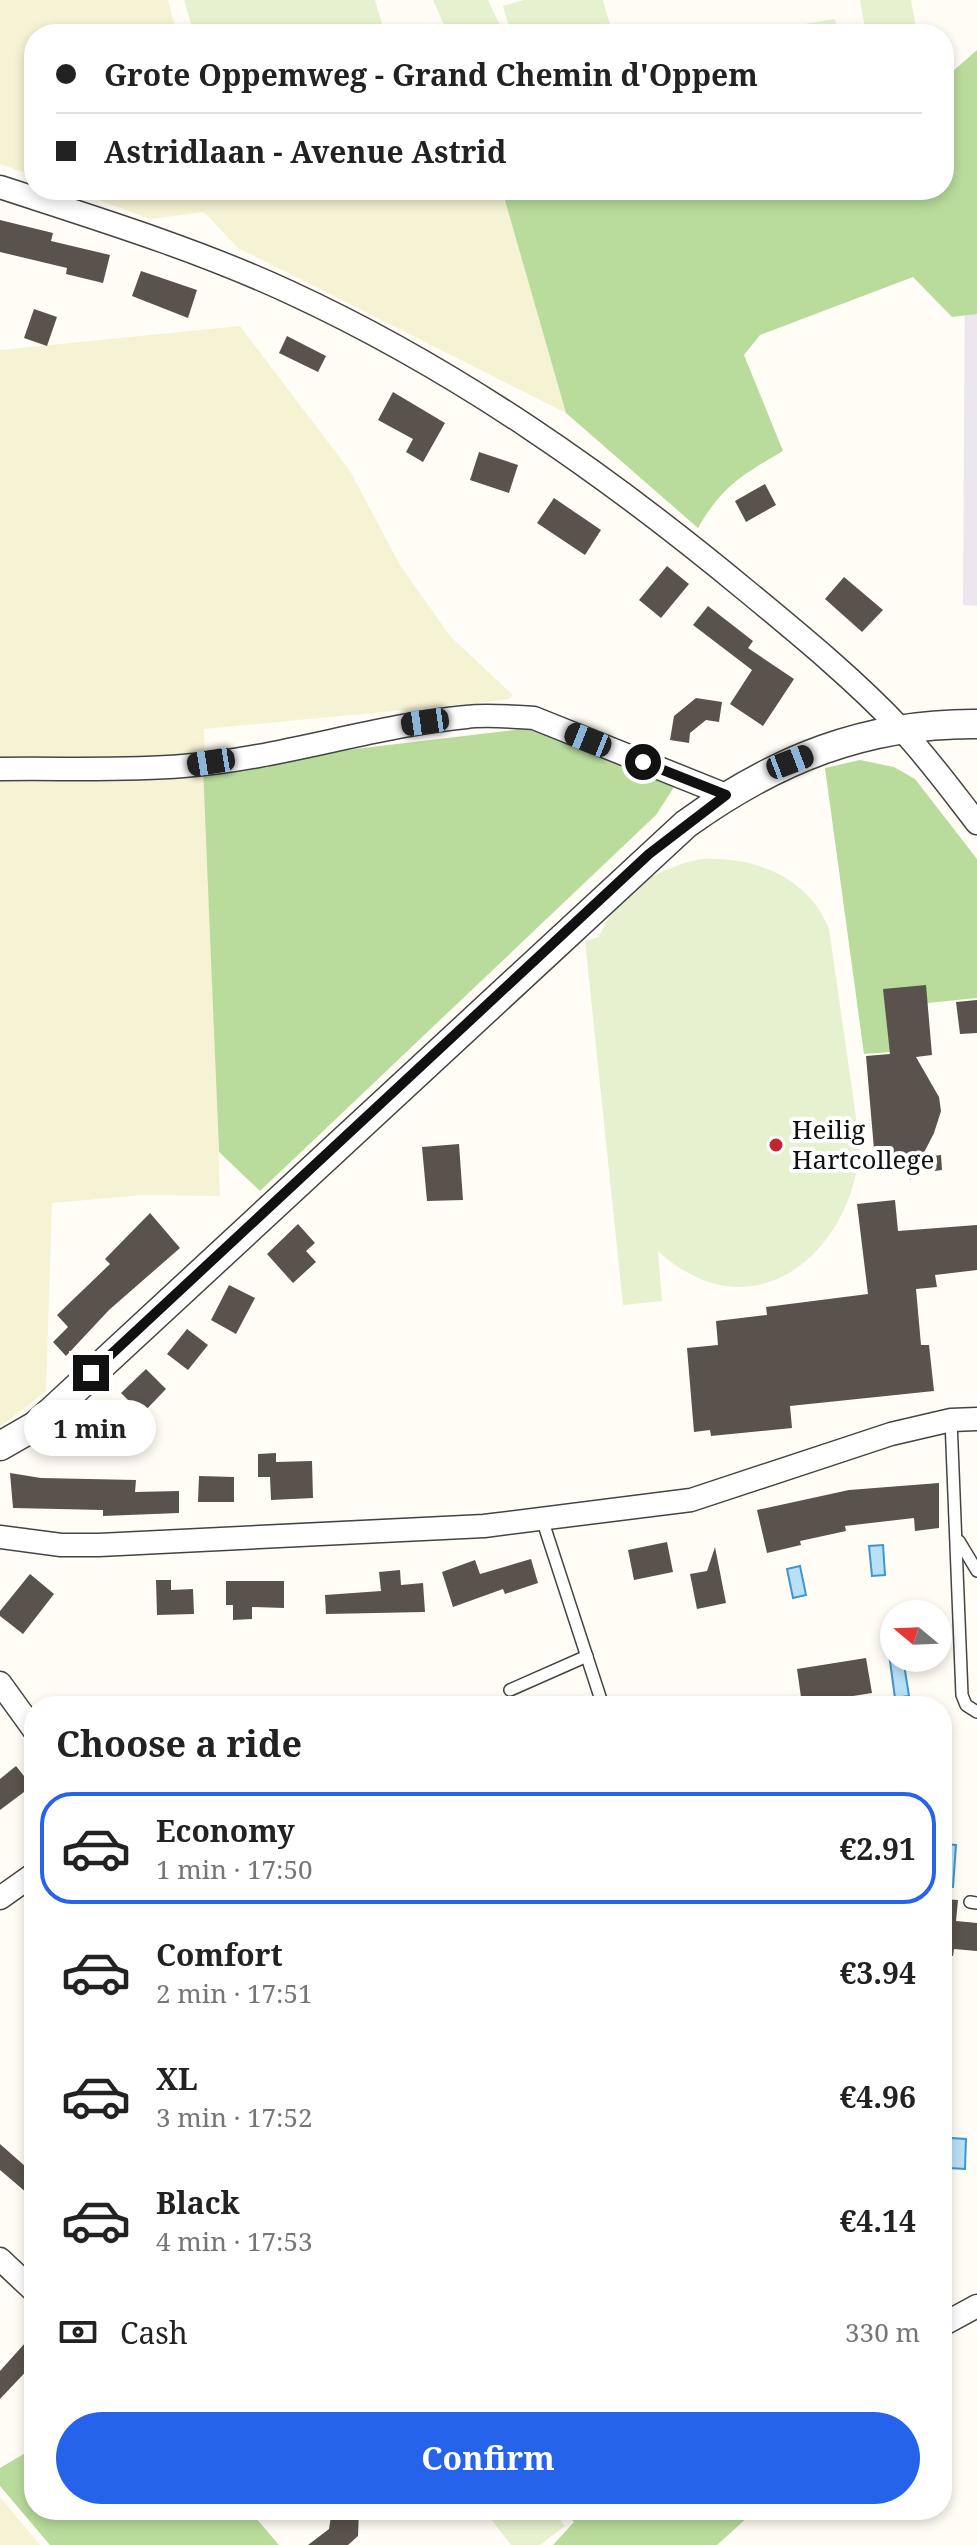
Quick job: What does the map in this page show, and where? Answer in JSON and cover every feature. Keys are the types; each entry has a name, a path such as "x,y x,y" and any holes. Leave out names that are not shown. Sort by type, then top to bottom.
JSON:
{"street":[{"path":"0,187 24,195"},
{"path":"40,200 189,249 265,281 353,324 499,406 570,454 696,549 785,623 901,729 977,823"},
{"path":"0,769 184,766 347,740 403,725 470,716 509,717 534,718 726,795"},
{"path":"0,1446 35,1426 53,1410 649,854 726,795 767,771 835,745 901,729 977,724"},
{"path":"0,1537 61,1545 99,1545 306,1537 484,1526 542,1519 691,1500 891,1434 951,1420 977,1419"},
{"path":"0,1683 24,1716"},
{"path":"0,1898 24,1881"},
{"path":"0,2259 24,2282"},
{"path":"952,2320 977,2306"}],"lane":[{"path":"951,1420 962,1695 966,1705 977,1712"},
{"path":"542,1519 600,1696"},
{"path":"957,1540 977,1571"},
{"path":"510,1690 587,1656"}],"shaded area":[{"path":"0,0 168,0 174,24 24,24 24,172 0,164"},
{"path":"99,200 505,200 566,413 238,248 204,212 150,219"},
{"path":"965,257 977,262 977,606 963,605"},
{"path":"240,326 350,471 400,565 450,636 513,695 509,699 478,703 204,729 220,1196 143,1195 52,1203 46,1391 0,1427 0,350"},
{"path":"0,2497 40,2545 0,2545"}],"green space":[{"path":"184,0 375,0 382,24 191,24"},
{"path":"433,0 488,0 499,24 444,24"},
{"path":"524,0 603,0 610,24 508,24 503,6"},
{"path":"860,0 911,0 915,24 864,24"},
{"path":"835,19 836,24 804,24"},
{"path":"977,50 977,314 952,317 913,277 760,335 744,355 783,451 734,483 698,528 566,413 505,200 954,200 954,70"},
{"path":"532,728 676,784 656,815 260,1191 219,1152 203,767"},
{"path":"860,760 894,767 915,779 977,859 977,998 927,1003 892,1052 864,1054 825,768"},
{"path":"702,859 741,862 778,873 808,895 820,911 829,929 860,1145 853,1184 839,1219 818,1249 792,1271 762,1284 728,1286 693,1276 658,1251 662,1301 623,1305 585,941 599,937 616,907 640,884 669,869"},
{"path":"24,2454 24,2514 0,2486 0,2468"},
{"path":"29,2520 258,2520 279,2545 50,2545"},
{"path":"492,2520 560,2520 565,2526 540,2545 511,2545"},
{"path":"572,2520 745,2520 717,2545 553,2545 574,2522"}],"water":[{"path":"883,1545 885,1575 872,1576 869,1546"},
{"path":"800,1566 806,1595 793,1598 787,1569"},
{"path":"891,1672 905,1672 909,1696 895,1696"},
{"path":"952,1845 956,1845 952,1887"},
{"path":"952,2138 966,2139 965,2169 952,2168"}],"building":[{"path":"0,220 53,233 51,241 110,255 103,283 66,274 67,268 0,252"},
{"path":"141,271 197,290 188,318 132,296"},
{"path":"34,309 57,317 47,346 24,338"},
{"path":"287,336 326,356 318,372 279,353"},
{"path":"393,392 445,423 423,462 406,452 413,439 378,420"},
{"path":"479,452 518,465 509,493 470,480"},
{"path":"765,484 776,505 746,522 735,501"},
{"path":"554,498 601,530 585,555 537,523"},
{"path":"667,566 689,584 661,618 639,600"},
{"path":"844,577 883,610 862,632 825,599"},
{"path":"708,606 753,641 748,648 794,679 763,726 730,704 752,670 693,625"},
{"path":"696,698 722,702 719,722 706,720 690,733 689,743 670,740 674,716"},
{"path":"926,985 932,1055 916,1057 939,1097 941,1111 934,1133 910,1180 908,1158 875,1161 866,1056 890,1054 883,989"},
{"path":"977,1000 977,1033 960,1034 956,1002"},
{"path":"459,1144 463,1200 427,1201 422,1147"},
{"path":"941,1155 942,1170 927,1172 926,1157"},
{"path":"895,1200 898,1231 977,1225 977,1270 935,1275 937,1287 916,1289 921,1345 929,1345 934,1391 790,1406 792,1428 711,1436 710,1430 694,1432 687,1348 718,1345 716,1321 767,1315 766,1307 868,1294 857,1204"},
{"path":"150,1213 180,1248 109,1310 66,1356 53,1342 68,1327 57,1315 110,1264 105,1259"},
{"path":"298,1224 315,1243 306,1251 316,1262 293,1283 267,1254"},
{"path":"229,1285 255,1298 236,1334 211,1320"},
{"path":"187,1329 208,1345 188,1370 167,1354"},
{"path":"146,1369 166,1389 142,1414 121,1393"},
{"path":"97,1411 116,1431 89,1456 71,1436"},
{"path":"276,1453 276,1462 312,1461 313,1498 271,1500 270,1477 258,1477 258,1454"},
{"path":"10,1473 41,1478 136,1480 135,1492 179,1491 179,1513 103,1516 103,1510 13,1508"},
{"path":"199,1476 234,1477 234,1502 198,1502"},
{"path":"939,1483 939,1528 915,1531 914,1518 845,1526 846,1531 800,1541 801,1545 767,1553 757,1510 849,1490"},
{"path":"667,1542 673,1572 634,1580 628,1550"},
{"path":"715,1547 726,1603 697,1609 690,1574 707,1571"},
{"path":"531,1559 538,1583 505,1594 503,1589 453,1607 442,1572 475,1560 480,1574"},
{"path":"400,1570 401,1585 423,1583 425,1612 326,1614 325,1595 381,1591 379,1572"},
{"path":"30,1574 54,1594 23,1634 0,1616 0,1611"},
{"path":"156,1580 171,1580 171,1590 193,1589 194,1614 157,1615"},
{"path":"226,1581 284,1581 284,1608 252,1607 252,1619 233,1620 233,1605 226,1605"},
{"path":"866,1658 872,1693 801,1696 797,1669"},
{"path":"16,1766 24,1776 24,1792 0,1810 0,1779"},
{"path":"952,1900 958,1900 956,1921 977,1923 977,1951 954,1949 953,1956"},
{"path":"0,2144 24,2165 24,2190 0,2170"},
{"path":"24,2344 24,2374 0,2399 0,2371"},
{"path":"330,2520 359,2520 358,2536 348,2545 308,2545 329,2529"}],"place":[{"name":"Heilig Hartcollege","path":"776,1145"}],"route":[{"path":"91,1373 649,854 726,795 643,762"}]}
